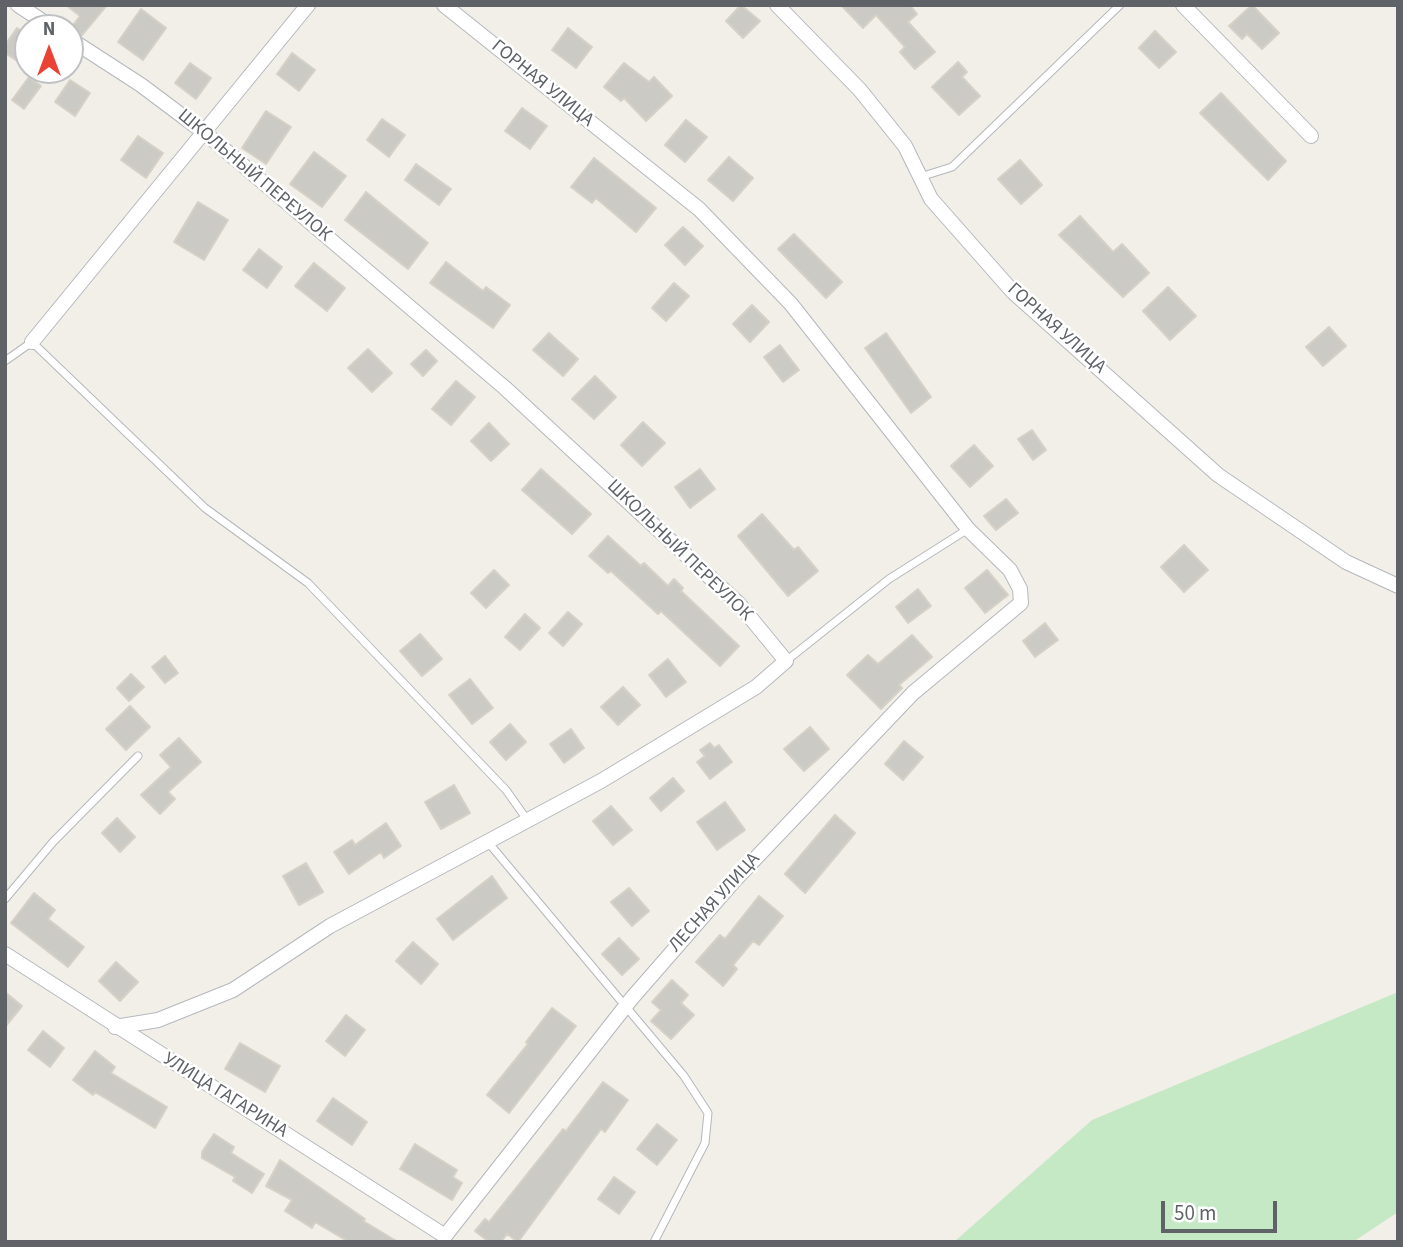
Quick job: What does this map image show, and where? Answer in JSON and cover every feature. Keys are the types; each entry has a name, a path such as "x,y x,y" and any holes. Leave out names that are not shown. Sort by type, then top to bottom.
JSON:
{"street":[{"path":"32,342 308,5"},
{"name":"ГОРНАЯ УЛИЦА","path":"444,5 699,209 791,304 968,529 1010,570 1020,589 1021,603"},
{"name":"ГОРНАЯ УЛИЦА","path":"777,5 860,90 905,146 931,199 1013,292 1218,475 1346,562 1398,586"},
{"path":"1182,5 1311,136"},
{"name":"ШКОЛЬНЫЙ ПЕРЕУЛОК","path":"84,48 141,85 205,133 505,388 740,605 786,660"},
{"name":"ЛЕСНАЯ УЛИЦА","path":"451,1240 626,1005 734,881 914,693 1021,603"},
{"path":"115,1027 158,1020 233,990 330,926 528,821 756,687 786,660"},
{"name":"УЛИЦА ГАГАРИНА","path":"5,954 451,1240"}],"lane":[{"path":"920,177 952,167 1120,5"},
{"path":"5,361 32,342 205,508 308,583 506,790 528,821"},
{"path":"786,660 889,579 968,529"},
{"path":"5,899 53,842 138,756"},
{"path":"486,841 626,1005 684,1076 708,1112 705,1143 654,1242"}],"green space":[{"path":"1398,992 1398,1212 1353,1242 954,1242 1092,1120"}],"building":[{"path":"66,5 107,5 84,33 84,14 77,14"},
{"path":"741,5 760,21 743,38 726,21"},
{"path":"841,5 910,5 917,14 908,22 935,52 915,69 900,52 905,47 876,15 863,28"},
{"path":"1252,5 1279,33 1262,49 1247,34 1242,39 1229,26"},
{"path":"141,9 166,28 143,60 118,42"},
{"path":"568,28 592,47 576,68 552,50"},
{"path":"1155,31 1176,52 1159,68 1139,48"},
{"path":"14,32 14,59 5,53 5,45"},
{"path":"292,53 315,70 299,91 277,74"},
{"path":"958,62 967,72 962,77 980,96 959,115 932,87"},
{"path":"190,63 211,78 196,99 175,83"},
{"path":"624,63 649,82 654,77 672,96 646,121 624,98 621,101 604,87"},
{"path":"24,84 41,86 24,109 12,100"},
{"path":"67,84 76,84 90,93 75,116 55,102"},
{"path":"1221,93 1286,161 1268,180 1200,113"},
{"path":"522,108 547,126 530,149 505,131"},
{"path":"266,111 291,127 266,164 242,148"},
{"path":"382,119 405,135 389,157 367,140"},
{"path":"686,120 707,137 685,162 665,145"},
{"path":"138,136 163,153 146,178 121,160"},
{"path":"314,152 346,176 322,207 290,184"},
{"path":"729,157 753,178 733,201 708,180"},
{"path":"594,158 656,208 636,232 596,198 592,203 571,187"},
{"path":"1020,160 1042,185 1021,204 998,179"},
{"path":"416,164 451,189 439,205 405,180"},
{"path":"366,192 428,243 408,269 345,220"},
{"path":"198,202 228,220 204,260 174,242"},
{"path":"1080,216 1113,252 1122,244 1149,273 1123,297 1059,235"},
{"path":"683,227 703,246 685,265 665,245"},
{"path":"794,234 842,282 826,298 778,249"},
{"path":"259,249 282,267 267,288 243,270"},
{"path":"446,262 483,291 486,287 510,305 493,328 430,283"},
{"path":"314,263 345,288 327,311 295,286"},
{"path":"674,283 689,296 666,321 652,308"},
{"path":"1168,287 1196,316 1170,340 1143,311"},
{"path":"752,305 769,322 750,342 733,324"},
{"path":"1329,327 1346,346 1323,366 1306,347"},
{"path":"549,333 578,359 563,376 533,350"},
{"path":"886,333 931,397 911,413 865,348"},
{"path":"780,345 799,370 783,382 764,357"},
{"path":"368,349 392,373 372,392 348,368"},
{"path":"426,350 437,361 423,376 411,364"},
{"path":"595,376 616,397 594,419 572,399"},
{"path":"456,381 475,397 451,425 432,409"},
{"path":"643,422 665,443 642,466 621,445"},
{"path":"489,423 509,444 491,461 471,441"},
{"path":"1032,430 1046,450 1033,460 1018,439"},
{"path":"974,445 993,466 970,487 951,466"},
{"path":"541,469 591,514 572,534 522,490"},
{"path":"700,469 715,489 690,508 675,487"},
{"path":"1006,499 1018,513 996,530 984,516"},
{"path":"762,514 794,550 798,547 818,571 788,596 738,536"},
{"path":"608,536 641,566 644,563 668,586 674,579 683,588 681,591 739,646 720,666 661,611 658,614 611,571 608,573 589,556"},
{"path":"1184,545 1208,570 1184,592 1161,567"},
{"path":"494,570 509,585 486,608 471,593"},
{"path":"987,570 1008,595 985,613 965,588"},
{"path":"918,589 931,606 908,623 896,607"},
{"path":"568,612 582,624 563,646 549,633"},
{"path":"525,614 540,628 520,650 505,637"},
{"path":"1045,623 1058,640 1035,657 1023,641"},
{"path":"420,634 442,659 422,676 400,651"},
{"path":"912,635 932,657 899,685 902,688 881,709 847,675 868,655 878,664"},
{"path":"165,656 178,673 165,683 152,667"},
{"path":"668,659 686,682 666,697 649,675"},
{"path":"131,674 144,687 129,701 117,688"},
{"path":"470,679 493,708 472,724 449,695"},
{"path":"623,687 640,705 618,725 601,707"},
{"path":"130,706 150,727 126,750 106,729"},
{"path":"510,724 526,742 506,760 490,742"},
{"path":"810,727 829,749 804,771 784,749"},
{"path":"571,729 584,748 564,763 550,744"},
{"path":"179,738 201,762 168,792 175,799 160,814 141,795 171,767 160,755"},
{"path":"904,741 923,757 903,780 885,764"},
{"path":"710,743 714,748 719,745 732,762 710,779 697,762 705,756 700,750"},
{"path":"673,778 684,791 661,811 650,798"},
{"path":"454,785 470,813 441,829 425,802"},
{"path":"725,802 745,830 717,850 697,822"},
{"path":"611,806 632,830 613,845 593,821"},
{"path":"835,815 855,833 805,893 785,874"},
{"path":"117,818 135,837 120,852 102,833"},
{"path":"386,823 401,846 384,858 381,852 349,874 334,852 352,840 355,845"},
{"path":"306,863 323,892 299,905 283,876"},
{"path":"492,876 507,898 453,940 437,919"},
{"path":"629,888 649,911 632,926 611,902"},
{"path":"34,893 55,910 48,919 84,947 68,967 11,923"},
{"path":"759,896 783,916 759,945 753,941 733,965 737,969 723,986 696,962 720,935 725,939"},
{"path":"619,938 639,959 622,975 602,954"},
{"path":"413,942 438,964 421,984 396,961"},
{"path":"116,962 138,982 120,1001 99,981"},
{"path":"672,980 688,995 681,1003 694,1015 671,1039 651,1021 661,1010 652,1002"},
{"path":"5,992 22,1006 5,1027"},
{"path":"552,1008 576,1026 509,1113 487,1095 528,1044 526,1042"},
{"path":"346,1015 365,1030 345,1056 326,1041"},
{"path":"43,1031 64,1048 50,1067 28,1050"},
{"path":"240,1043 280,1066 265,1092 225,1069"},
{"path":"95,1051 115,1067 111,1073 167,1107 155,1128 95,1092 93,1095 73,1080"},
{"path":"603,1082 628,1100 605,1132 601,1129 518,1242 507,1234 501,1242 489,1242 475,1231 485,1219 489,1222 563,1129 566,1131"},
{"path":"333,1098 367,1122 352,1145 317,1121"},
{"path":"657,1124 677,1140 657,1165 637,1149"},
{"path":"214,1134 234,1147 231,1153 264,1174 252,1193 233,1181 235,1177 202,1158 202,1152"},
{"path":"415,1144 457,1170 453,1177 462,1183 452,1200 400,1169"},
{"path":"280,1160 365,1219 363,1221 398,1242 349,1242 315,1222 312,1228 285,1211 292,1200 266,1186"},
{"path":"614,1177 635,1192 619,1214 598,1199"}]}
